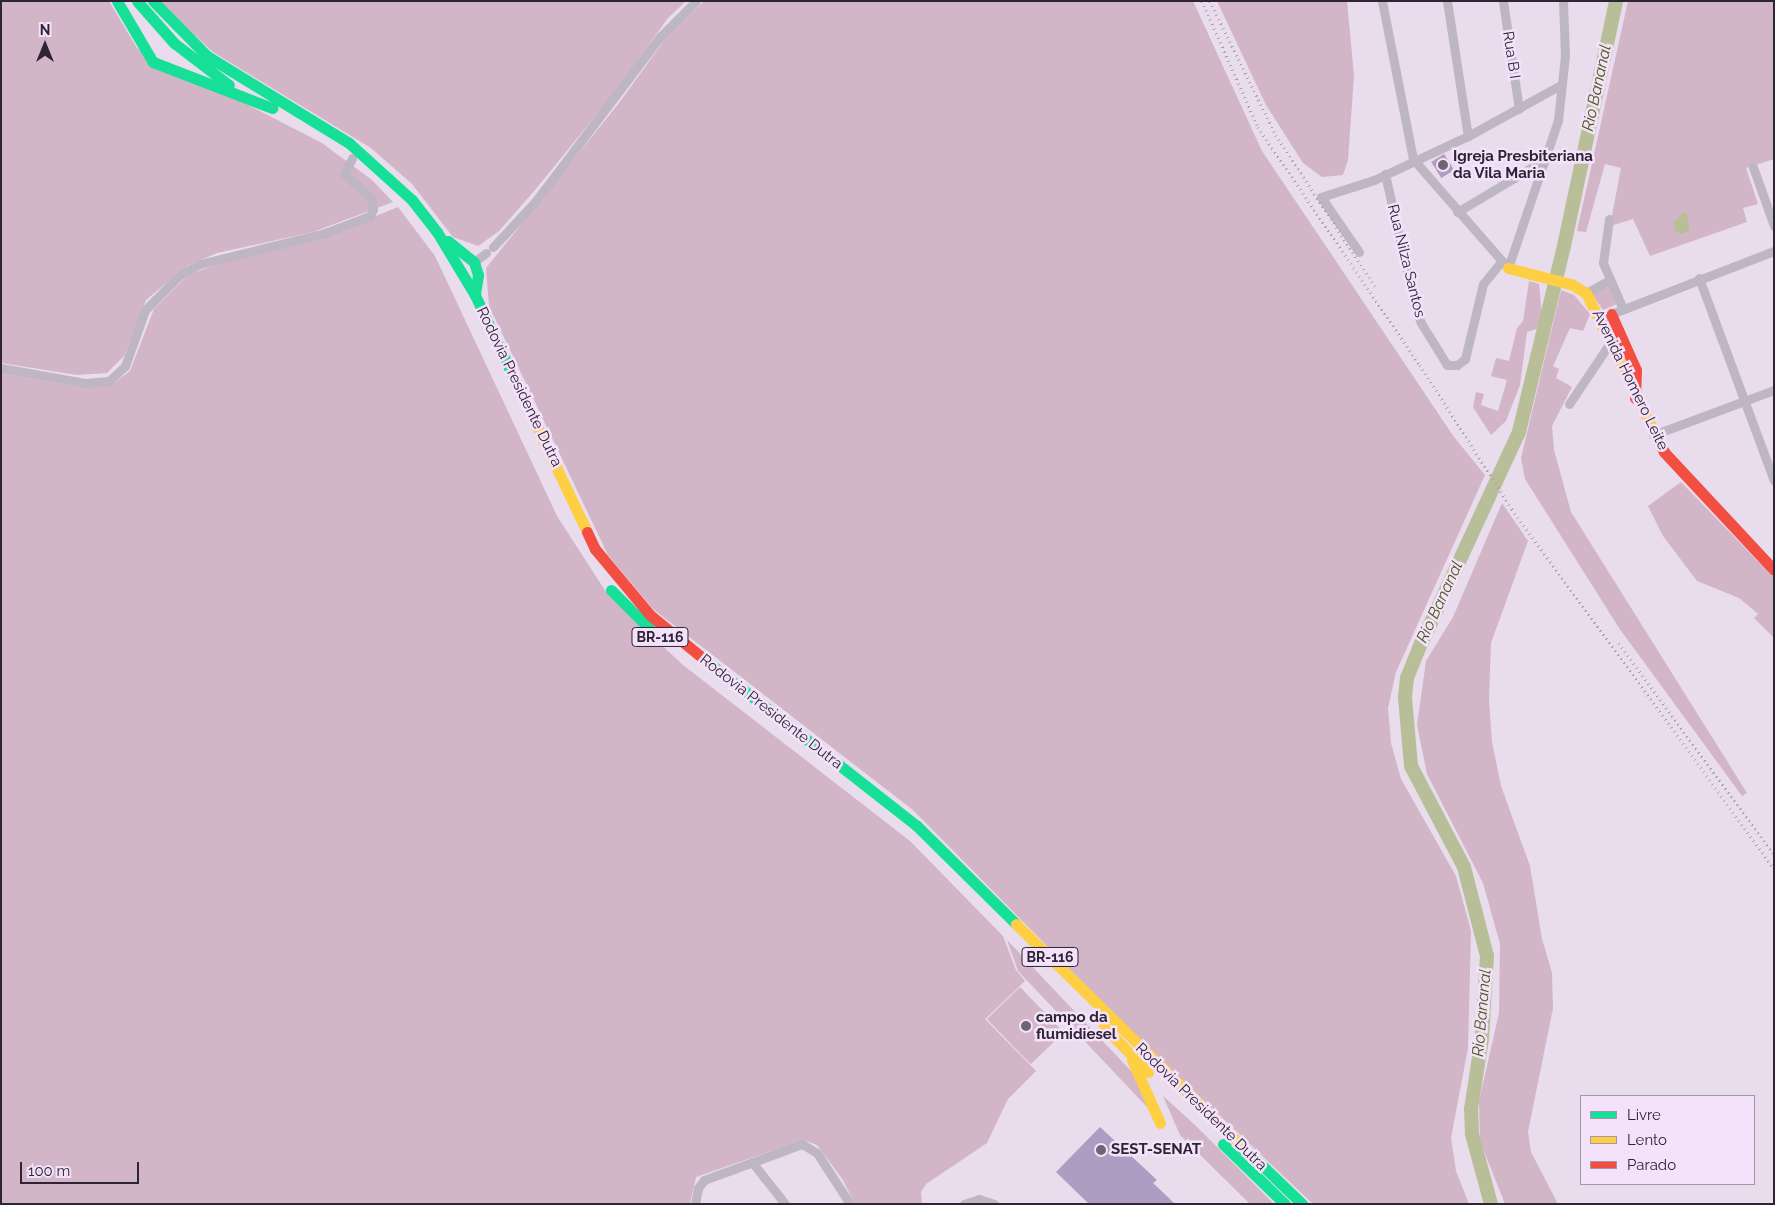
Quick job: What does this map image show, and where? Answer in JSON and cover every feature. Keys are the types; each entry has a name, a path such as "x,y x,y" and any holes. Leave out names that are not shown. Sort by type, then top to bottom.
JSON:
{"main road":[{"path":"117,1 154,62 272,108"},
{"name":"Rodovia Presidente Dutra","path":"137,1 202,67 352,158 416,221 467,300 578,539 601,577 631,612 672,648 929,849 1129,1053 1285,1204"},
{"name":"Rodovia Presidente Dutra","path":"153,1 177,28 239,79 300,113 371,160 391,178 437,232 475,295 584,529 624,587 694,652 916,825 1167,1075 1302,1203"},
{"path":"437,232 474,262 478,275 475,295"},
{"name":"Avenida Homero Leite","path":"1505,265 1523,272 1571,284 1586,293 1606,316 1612,340 1635,398 1653,435 1694,488 1774,570"},
{"path":"1606,316 1636,370 1635,398"},
{"path":"1129,1053 1160,1123"}],"street":[{"path":"474,262 489,250 535,202 659,38 696,1"},
{"path":"1382,1 1413,158 1457,212 1505,265 1541,162 1558,120 1562,93 1559,86 1565,56 1563,1"},
{"path":"1447,1 1468,136"},
{"name":"Rua B I","path":"1502,1 1520,109"},
{"path":"1359,252 1321,197 1385,174 1413,158 1468,136 1559,86"},
{"path":"1,368 85,384 109,380 125,366 145,310 181,274 207,262 324,233 370,216 373,209 371,198 344,174 352,158"},
{"path":"1457,212 1541,162"},
{"path":"1753,167 1774,226"},
{"name":"Rua Nilza Santos","path":"1385,174 1414,304 1447,365 1457,365 1464,359 1483,284 1505,265"},
{"path":"1609,219 1603,260 1608,281 1623,309"},
{"path":"1606,316 1700,278 1774,251"},
{"path":"1700,278 1774,481"},
{"path":"1586,293 1608,281"},
{"path":"1569,404 1612,340"},
{"path":"1653,435 1774,390"},
{"path":"695,1204 698,1188 704,1180 800,1145 811,1146 817,1153 850,1204"},
{"path":"752,1162 785,1204"},
{"path":"964,1204 978,1199 994,1204"}],"shaded area":[{"path":"1,1 109,1 137,48 322,143 372,180 393,202 313,232 217,253 187,266 146,300 124,356 107,373 77,375 1,363"},
{"path":"158,1 686,1 668,18 615,92 535,190 499,231 478,246 453,237 412,184 371,148 213,52"},
{"path":"704,1 1193,1 1262,151 1454,437 1485,475 1396,672 1388,708 1391,743 1401,779 1456,876 1471,931 1468,1048 1451,1138 1456,1171 1469,1204 1313,1204 1135,1035 913,810 653,609 608,555 489,306 486,268 619,103 666,38"},
{"path":"1217,1 1347,1 1354,76 1348,160 1343,175 1322,177 1303,163 1266,105"},
{"path":"1628,1 1774,1 1774,159 1746,168 1758,204 1743,208 1747,222 1650,256 1633,219 1610,226 1621,168 1605,164 1586,232 1577,231"},
{"path":"398,207 435,256 557,516 608,595 683,665 910,841 1003,936 1016,970 1025,981 985,1019 1036,1071 1008,1099 987,1143 926,1184 921,1192 922,1204 855,1204 843,1180 817,1145 803,1140 696,1177 690,1204 1,1204 1,373 82,387 113,384 130,371 154,309 188,275 228,260 315,241"},
{"path":"1686,211 1690,231 1681,234 1674,230 1674,221"},
{"path":"1529,281 1539,284 1543,327 1527,332 1520,385 1506,421 1491,435 1473,407 1476,392 1484,394 1481,405 1498,411 1507,380 1491,376 1496,358 1509,361 1517,328 1523,321"},
{"path":"1608,285 1617,304 1603,310 1592,294"},
{"path":"1561,290 1574,295 1590,314 1583,331 1570,328 1553,366 1559,369 1556,378 1572,387 1552,426 1554,450 1571,512 1747,793 1742,796 1619,628 1525,479 1521,458"},
{"path":"1681,482 1774,578 1774,638 1754,618 1758,614 1739,598 1697,581 1663,536 1648,506"},
{"path":"1502,503 1528,541 1491,643 1489,699 1492,742 1501,786 1530,866 1542,939 1552,973 1553,1008 1528,1132 1531,1152 1558,1204 1505,1204 1480,1141 1479,1101 1499,1013 1500,944 1483,883 1427,774 1417,725 1426,661 1453,617"},
{"path":"1007,940 1133,1073 1148,1108 1018,971"},
{"name":"campo da flumidiesel","path":"1020,987 1064,1032 1031,1064 987,1019"},
{"path":"1163,1096 1195,1125 1274,1204 1250,1204 1180,1135"}],"building":[{"name":"Igreja Presbiteriana da Vila Maria","path":"1444,154 1454,170 1441,178 1431,162"},
{"name":"SEST-SENAT","path":"1100,1127 1157,1180 1153,1183 1175,1204 1089,1204 1056,1172"}],"waterway":[{"name":"Rio Bananal","path":"1491,1204 1472,1134 1471,1109 1482,1038 1487,956 1464,867 1411,766 1405,697 1407,678 1421,644 1519,432 1564,246 1616,1"}],"railway":[{"path":"1202,1 1258,127 1420,365 1512,509 1774,868"},
{"path":"1210,1 1276,135 1376,288"},
{"path":"1619,643 1774,855"}],"traffic: fast":[{"path":"117,1 153,62 272,108"},
{"path":"137,1 174,43 229,85"},
{"path":"153,1 207,56 349,143 412,200 437,232 475,295 516,383"},
{"path":"448,241 474,262 478,275 475,295"},
{"path":"611,590 650,629"},
{"path":"704,659 916,825 1016,924"},
{"path":"1223,1144 1285,1204"},
{"path":"1241,1145 1302,1204"}],"traffic: slow":[{"path":"1508,268 1571,284 1586,293 1658,440"},
{"path":"516,383 587,532"},
{"path":"1016,924 1241,1145"},
{"path":"1104,1027 1148,1072"},
{"path":"1132,1060 1160,1123"}],"traffic: jam":[{"path":"1611,314 1636,370 1635,398"},
{"path":"1658,440 1664,452 1774,570"},
{"path":"587,532 595,549 650,615 704,659"}],"place":[{"name":"Igreja Presbiteriana da Vila Maria","path":"1443,165"},
{"name":"campo da flumidiesel","path":"1026,1026"},
{"name":"SEST-SENAT","path":"1101,1150"}]}
